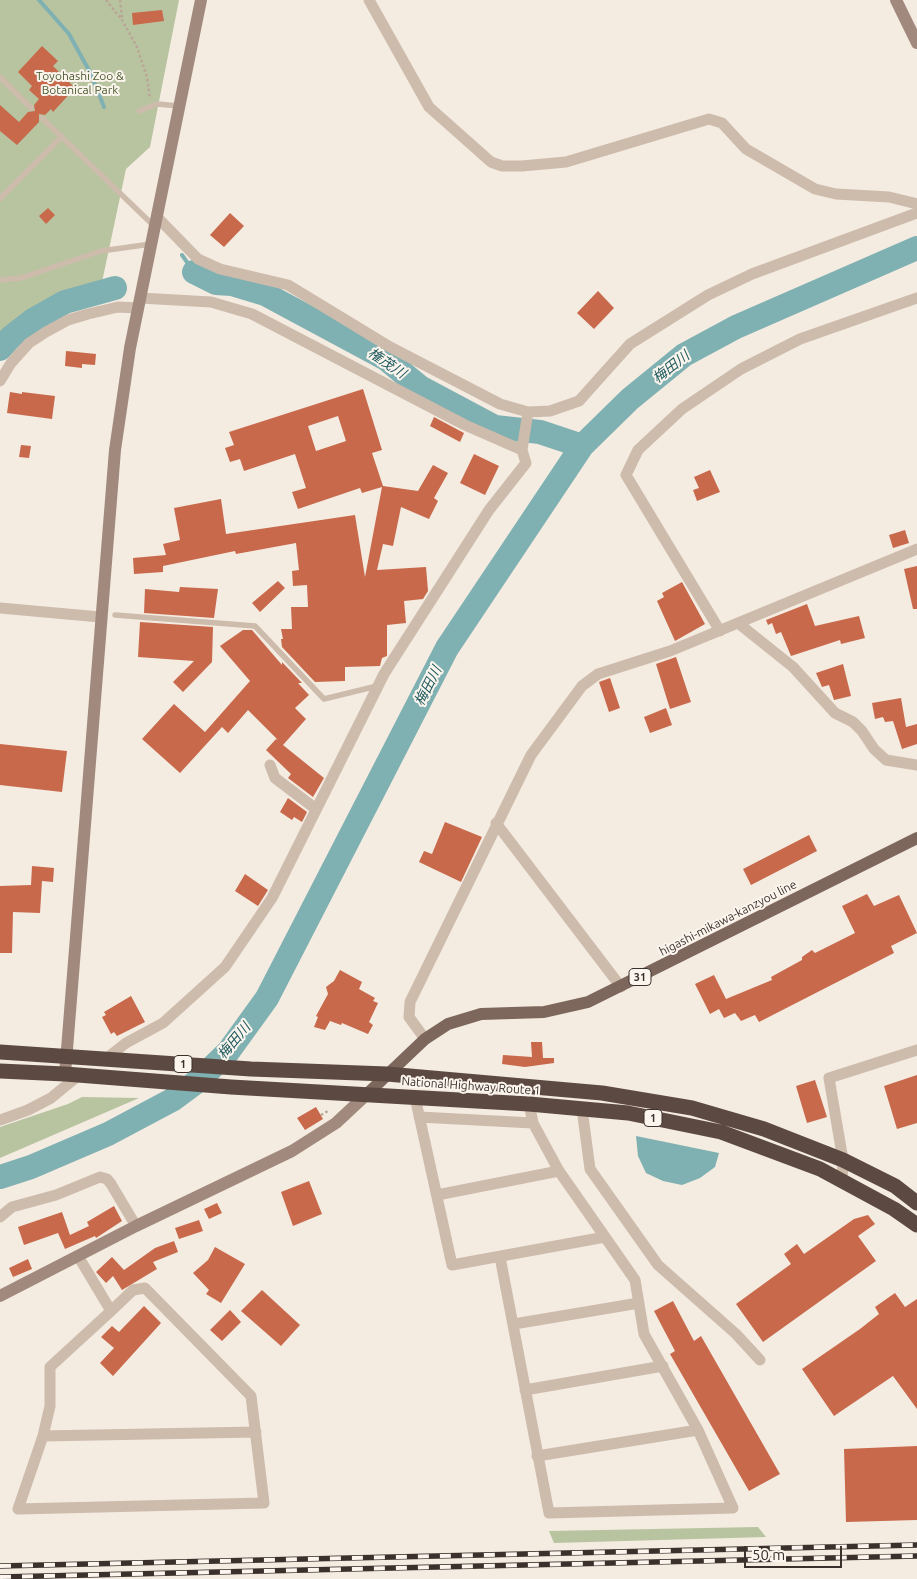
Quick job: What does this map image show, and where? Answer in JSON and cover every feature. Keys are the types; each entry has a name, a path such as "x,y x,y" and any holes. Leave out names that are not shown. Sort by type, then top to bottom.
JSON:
{"highway":[{"name":"National Highway Route 1","path":"0,1052 251,1069 388,1074 602,1093 692,1108 764,1128 843,1160 895,1186 917,1202"},
{"name":"National Highway Route 1","path":"0,1071 72,1074 231,1087 529,1104 628,1114 721,1132 820,1169 894,1208 917,1225"}],"main road":[{"name":"higashi-mikawa-kanzyou line","path":"366,1095 425,1039 448,1024 470,1016 560,1010 588,1002 917,838"}],"street":[{"path":"0,1120 28,1110 52,1098 72,1074 66,1055 115,450 139,303 201,0"},
{"path":"369,0 429,107 491,162 502,166 566,162 708,119 722,123 746,149 815,188 836,194 889,197 917,204"},
{"path":"896,0 917,43"},
{"path":"156,222 198,260 220,269 288,285 390,347 500,404 527,415 550,411 579,401 630,344 708,295 752,274 917,213"},
{"path":"720,631 626,475 638,450 682,409 741,369 800,339 917,298"},
{"path":"0,381 29,343 46,332 88,314 139,303 211,302 252,314 465,424 522,448"},
{"path":"112,1059 126,1043 163,1023 225,967 272,898 378,686 489,510 526,463 522,448 527,415"},
{"path":"425,1039 409,1018 410,1002 496,823 531,755 582,686 598,674 670,652 917,549"},
{"path":"0,608 100,617"},
{"path":"738,623 793,667 835,713 853,722 862,731 874,749 886,760 917,765"},
{"path":"270,765 275,778 316,809"},
{"path":"496,823 621,987"},
{"path":"842,1181 843,1160 829,1078 917,1050"},
{"path":"0,1296 136,1226 292,1151 336,1124 366,1095"},
{"path":"415,1097 452,1265 605,1237"},
{"path":"500,1257 549,1514 733,1508 698,1430 644,1334 635,1280 559,1171 533,1123 529,1104"},
{"path":"582,1109 590,1169 658,1265 736,1334 760,1360"},
{"path":"419,1116 533,1123"},
{"path":"437,1195 559,1171"},
{"path":"0,1217 12,1207 56,1195 100,1177 107,1179 136,1226"},
{"path":"78,1256 111,1311"},
{"path":"145,1288 251,1396 264,1503 18,1509 43,1436 50,1406 50,1367 111,1311 133,1290 145,1288"},
{"path":"514,1324 639,1303"},
{"path":"525,1390 663,1366"},
{"path":"537,1456 698,1430"},
{"path":"43,1436 256,1432"}],"lane":[{"path":"0,77 31,108"},
{"path":"139,111 151,105 179,106"},
{"path":"42,118 156,222"},
{"path":"0,199 62,136"},
{"path":"0,280 21,278 101,251 152,244"},
{"path":"114,615 255,626 324,699 378,686"}],"path":[{"path":"106,0 122,20 141,57 147,77 151,105"},
{"path":"120,0 122,20"},
{"path":"321,1115 328,1111"}],"green space":[{"name":"Toyohashi Zoo & Botanical Park","path":"0,0 179,0 150,147 126,169 102,282 59,295 36,308 0,335"},
{"path":"82,1097 139,1098 0,1158 0,1127 68,1104"},
{"path":"758,1527 766,1537 554,1543 549,1531"}],"water":[{"path":"636,1136 719,1153 715,1167 700,1178 682,1185 663,1181 646,1173 638,1156"}],"building":[{"path":"162,10 164,21 133,25 132,13"},
{"path":"42,46 58,61 53,66 75,88 53,112 51,109 45,115 39,114 39,122 17,145 0,131 0,105 19,122 28,112 35,111 34,105 39,99 29,90 32,86 18,72"},
{"path":"48,208 55,215 46,224 39,216"},
{"path":"230,213 244,226 224,247 210,235"},
{"path":"598,291 614,308 594,329 577,313"},
{"path":"66,351 96,354 95,365 82,364 82,368 65,366"},
{"path":"363,389 382,450 372,453 383,486 418,491 433,465 448,473 434,498 438,501 429,519 401,507 393,546 383,544 377,570 426,567 428,591 423,599 404,601 406,623 387,625 387,656 382,658 380,666 345,667 345,681 315,682 282,647 281,629 292,629 291,607 308,607 307,585 293,586 292,571 299,570 296,543 236,554 235,551 163,566 163,572 134,574 133,558 166,555 163,544 180,540 174,508 221,499 226,534 355,515 365,577 382,487 362,493 360,488 298,509 292,492 306,488 295,454 244,471 240,459 230,462 225,448 234,445 229,432","holes":["338,416 346,441 316,451 308,426"]},
{"path":"10,392 55,396 52,419 7,413"},
{"path":"434,417 464,433 460,442 430,426"},
{"path":"21,445 31,446 29,458 19,457"},
{"path":"474,454 499,466 485,495 460,483"},
{"path":"710,470 720,492 697,501 693,490 699,488 694,477"},
{"path":"905,530 909,543 893,548 889,535"},
{"path":"917,566 917,609 913,609 904,569"},
{"path":"278,581 285,588 260,612 252,603"},
{"path":"682,582 705,624 675,641 657,601 664,597 662,593"},
{"path":"180,587 218,589 214,618 144,613 145,589 179,592"},
{"path":"807,604 815,626 859,616 865,638 841,644 840,640 791,656 781,632 776,634 772,623 768,625 766,620"},
{"path":"140,622 213,627 212,662 183,692 173,682 194,661 138,657"},
{"path":"243,630 252,630 282,665 282,662 302,683 298,683 309,695 295,708 306,719 283,745 324,778 313,797 288,778 291,774 266,750 276,739 278,740 248,710 228,733 222,727 180,773 142,739 174,704 205,732 250,681 220,646"},
{"path":"676,657 691,702 670,709 656,664"},
{"path":"843,664 851,696 834,700 829,685 822,687 816,673"},
{"path":"610,678 620,708 609,712 599,682"},
{"path":"901,698 906,727 917,724 917,744 902,749 893,721 885,722 883,717 875,719 872,703"},
{"path":"666,708 672,725 650,733 644,717"},
{"path":"0,744 67,751 62,792 0,785"},
{"path":"288,798 307,812 302,822 294,817 292,820 280,812"},
{"path":"445,822 482,837 461,882 419,862 424,851 432,854"},
{"path":"809,835 817,851 751,885 743,869"},
{"path":"32,866 54,868 53,882 42,881 40,913 13,912 12,953 0,953 0,886 31,885"},
{"path":"245,874 268,890 258,906 235,891"},
{"path":"867,894 874,906 899,895 917,933 891,946 894,953 759,1022 755,1015 741,1021 735,1013 724,1018 719,1009 710,1014 695,984 714,975 726,999 772,980 771,977 802,960 802,957 812,950 815,953 855,933 842,906"},
{"path":"340,970 362,982 359,989 375,998 373,1001 378,1003 369,1022 373,1025 368,1034 342,1023 341,1025 330,1021 325,1030 314,1027 318,1017 316,1016 328,994 326,987 334,981"},
{"path":"131,996 145,1022 117,1036 114,1032 111,1034 102,1017 106,1015 104,1012"},
{"path":"531,1042 542,1042 543,1058 554,1058 554,1063 525,1067 502,1064 503,1055 532,1057"},
{"path":"917,1075 917,1123 897,1129 884,1086"},
{"path":"815,1080 827,1117 807,1123 796,1086"},
{"path":"316,1107 323,1119 305,1130 297,1118"},
{"path":"309,1181 322,1214 293,1226 281,1192"},
{"path":"217,1203 222,1213 209,1219 204,1209"},
{"path":"114,1206 122,1221 96,1238 95,1236 65,1249 58,1233 24,1245 18,1227 62,1212 70,1235 89,1226 87,1222"},
{"path":"868,1215 875,1224 858,1236 876,1261 763,1342 736,1304 791,1264 784,1254 797,1244 804,1254 854,1219"},
{"path":"199,1220 203,1231 179,1239 175,1228"},
{"path":"174,1241 178,1252 153,1262 157,1269 122,1290 113,1276 106,1283 96,1272 112,1257 124,1270 155,1248"},
{"path":"215,1247 245,1264 221,1303 206,1294 209,1290 193,1273 208,1260"},
{"path":"28,1259 32,1269 13,1277 9,1268"},
{"path":"262,1290 300,1325 281,1346 241,1311"},
{"path":"895,1293 905,1307 917,1299 917,1409 893,1376 834,1416 802,1369 879,1314 875,1307"},
{"path":"673,1301 694,1341 701,1336 780,1474 749,1491 670,1354 675,1351 654,1311"},
{"path":"144,1306 161,1323 113,1376 100,1363 114,1348 101,1337 112,1326 119,1332"},
{"path":"230,1310 241,1322 222,1341 210,1330"},
{"path":"917,1446 917,1520 846,1522 844,1449"}],"waterway":[{"path":"39,0 69,34 91,74 104,107"},
{"name":"梅田川","path":"0,1177 31,1167 108,1134 172,1100 199,1080 228,1052 267,998 447,648 582,446 630,399 684,355 736,327 917,248"},
{"path":"182,255 194,272"},
{"name":"権茂川","path":"194,272 216,283 232,284 265,294 386,359 420,387 495,427 540,432 582,446"},
{"name":"権茂川","path":"0,349 11,337 33,320 65,302 115,288"}],"railway":[{"path":"0,1566 917,1545"},
{"path":"0,1577 917,1556"}]}
